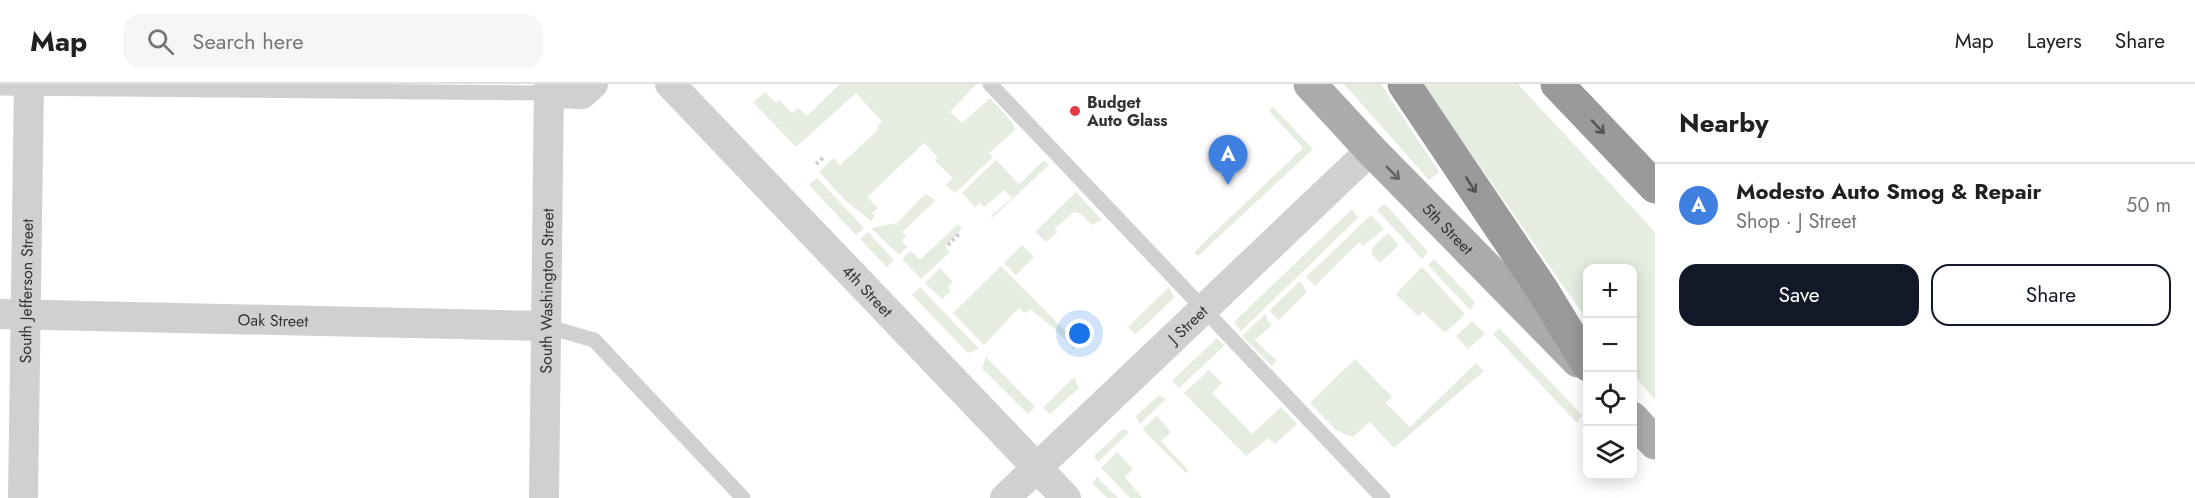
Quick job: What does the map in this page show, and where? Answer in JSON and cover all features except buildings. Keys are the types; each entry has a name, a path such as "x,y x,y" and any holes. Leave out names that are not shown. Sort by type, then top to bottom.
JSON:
{"highway":[{"path":"1404,84 1543,291 1583,361"},
{"path":"1557,84 1655,187"}],"main road":[{"name":"5th Street","path":"1311,84 1371,150 1583,364"},
{"path":"1637,423 1655,443"}],"street":[{"path":"549,89 582,94 592,84"},
{"name":"4th Street","path":"670,84 1066,498"},
{"name":"South Jefferson Street","path":"19,87 13,314 23,498"},
{"name":"South Washington Street","path":"544,498 549,89"},
{"name":"J Street","path":"1005,498 1202,308 1371,150"},
{"name":"Oak Street","path":"13,314 545,326"}],"lane":[{"path":"990,84 1383,498"},
{"path":"19,87 549,89"},
{"path":"545,326 594,340 743,498"}],"path":[{"path":"816,164 824,157"},
{"path":"948,245 959,234"}],"shaded area":[{"path":"840,84 976,84 950,112 962,123 990,98 1012,122 1015,130 989,153 993,157 955,193 946,185 953,178 935,161 938,157 924,143 867,197 878,208 872,213 875,216 871,221 845,200 819,172 833,158 840,165 879,129 877,127 882,122 856,93 796,147 753,102 765,92 776,103 780,100 792,113 798,108 807,116"},
{"path":"1344,84 1381,84 1439,172 1429,180"},
{"path":"1423,84 1518,84 1655,232 1655,400 1637,379 1637,264 1583,264 1583,314"},
{"path":"1273,107 1313,149 1198,256 1194,252 1303,148 1269,111"},
{"path":"996,160 1019,184 1044,160 1049,165 992,218 991,216 1012,198 1004,190 984,207 979,203 975,207 962,193"},
{"path":"817,178 864,228 856,235 809,185"},
{"path":"1076,192 1102,220 1092,225 1081,214 1074,212 1054,229 1058,232 1046,242 1035,232"},
{"path":"925,194 936,200 902,232 906,236 902,241 907,247 899,255 871,228 897,223"},
{"path":"1385,204 1428,252 1422,259 1377,210"},
{"path":"1352,209 1358,218 1241,331 1234,322"},
{"path":"1371,215 1384,229 1363,246 1359,242 1315,286 1306,277"},
{"path":"958,224 962,229 945,246 950,252 921,279 902,259 911,251 920,260"},
{"path":"868,232 894,260 887,267 860,239"},
{"path":"1388,233 1399,245 1380,263 1371,253 1373,251 1371,249"},
{"path":"1022,245 1034,257 1016,275 1004,263"},
{"path":"1434,259 1475,302 1470,310 1428,265"},
{"path":"1001,266 1079,345 1074,350 1053,327 1030,309 1025,313 1019,308 984,345 953,313"},
{"path":"1422,267 1465,314 1445,333 1423,312 1418,316 1396,294"},
{"path":"940,268 953,282 948,287 951,291 942,299 925,283"},
{"path":"1300,281 1307,292 1279,320 1269,311"},
{"path":"920,287 979,349 968,353 912,295"},
{"path":"1169,287 1174,298 1136,334 1128,327"},
{"path":"1265,314 1271,326 1255,340 1277,361 1272,366 1242,336"},
{"path":"1472,321 1485,334 1468,349 1456,336"},
{"path":"1499,328 1582,415 1577,423 1493,334"},
{"path":"1217,338 1224,346 1179,388 1172,381"},
{"path":"986,357 1035,407 1028,414 982,368"},
{"path":"1355,359 1392,397 1386,403 1410,427 1476,363 1484,371 1394,448 1370,422 1353,437 1337,431 1310,403"},
{"path":"1209,370 1222,383 1212,393 1252,434 1281,407 1297,424 1275,444 1269,438 1246,456 1184,393"},
{"path":"1074,377 1079,388 1050,414 1043,408"},
{"path":"1159,395 1166,399 1140,424 1136,416"},
{"path":"1157,416 1171,432 1161,441 1189,471 1186,473 1142,429"},
{"path":"1123,429 1129,432 1098,462 1094,456"},
{"path":"1117,452 1133,469 1125,477 1142,498 1130,498 1101,468"},
{"path":"1097,477 1118,498 1107,498 1092,483"}],"place":[{"name":"Budget Auto Glass","path":"1075,111"},
{"name":"Modesto Auto Smog & Repair","path":"1228,185"}]}
